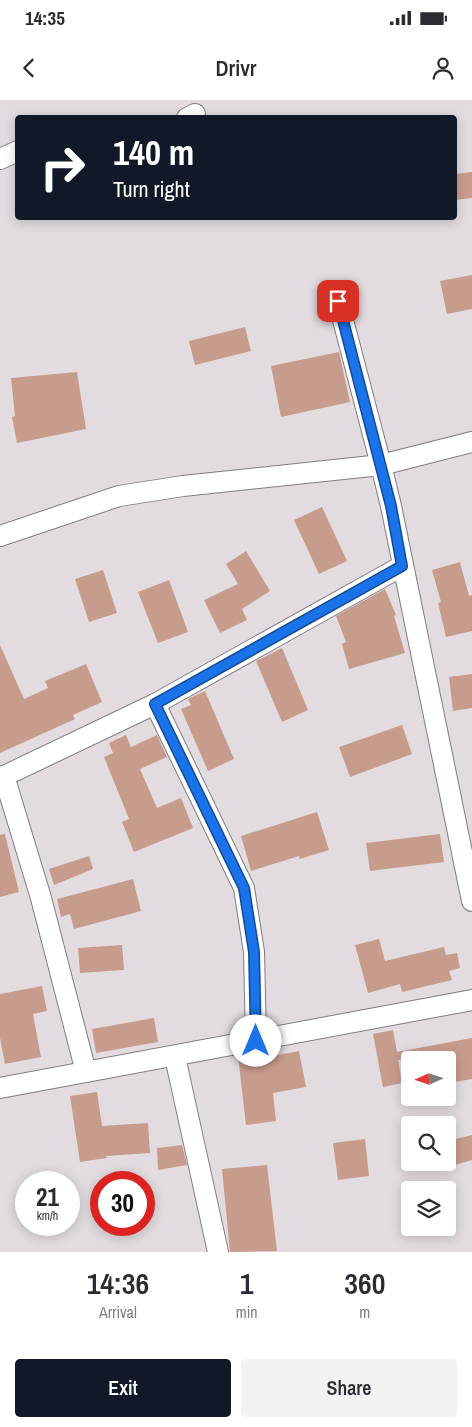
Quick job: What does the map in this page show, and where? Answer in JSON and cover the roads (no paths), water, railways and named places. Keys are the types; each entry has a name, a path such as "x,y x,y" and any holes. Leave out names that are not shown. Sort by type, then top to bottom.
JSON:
{"street":[{"path":"0,159 15,152"},
{"path":"338,301 391,506 472,901"},
{"path":"0,536 119,496 183,486 381,465 472,442"},
{"path":"86,1072 41,898 2,777 155,704 402,566"},
{"path":"155,704 244,888 254,952 256,1041"},
{"path":"0,1088 472,1000"},
{"path":"175,1056 218,1252"}]}
